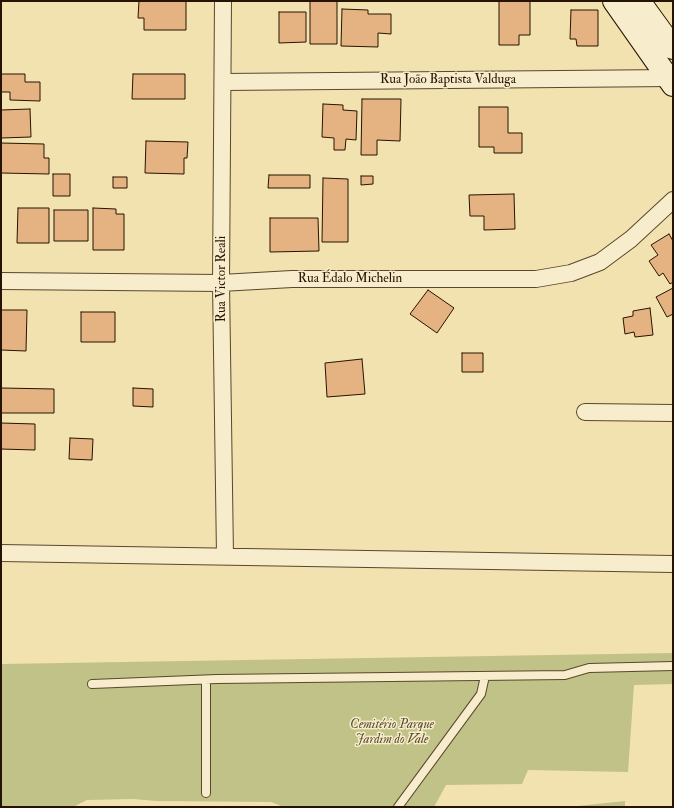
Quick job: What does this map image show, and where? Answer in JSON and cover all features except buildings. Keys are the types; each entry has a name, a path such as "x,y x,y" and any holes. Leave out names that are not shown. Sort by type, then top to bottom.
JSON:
{"main road":[{"path":"614,1 671,80"},
{"path":"639,1 673,48"}],"street":[{"name":"Rua Victor Reali","path":"224,1 221,283 225,556"},
{"name":"Rua João Baptista Valduga","path":"223,82 671,80"},
{"name":"Rua Édalo Michelin","path":"1,280 221,283 292,279 536,279 571,273 600,262 631,239 673,200"},
{"path":"585,412 673,413"},
{"path":"1,553 673,564"}],"lane":[{"path":"92,684 206,680 565,675 589,668 673,666"},
{"path":"398,807 481,694 485,676"},
{"path":"206,680 206,792"}],"green space":[{"name":"Cemitério Parque Jardim do Vale","path":"673,653 673,684 634,685 628,772 528,770 522,784 446,785 434,807 284,807 271,802 156,801 133,799 87,800 73,807 1,807 1,664"},
{"path":"625,801 625,807 568,807"}]}
